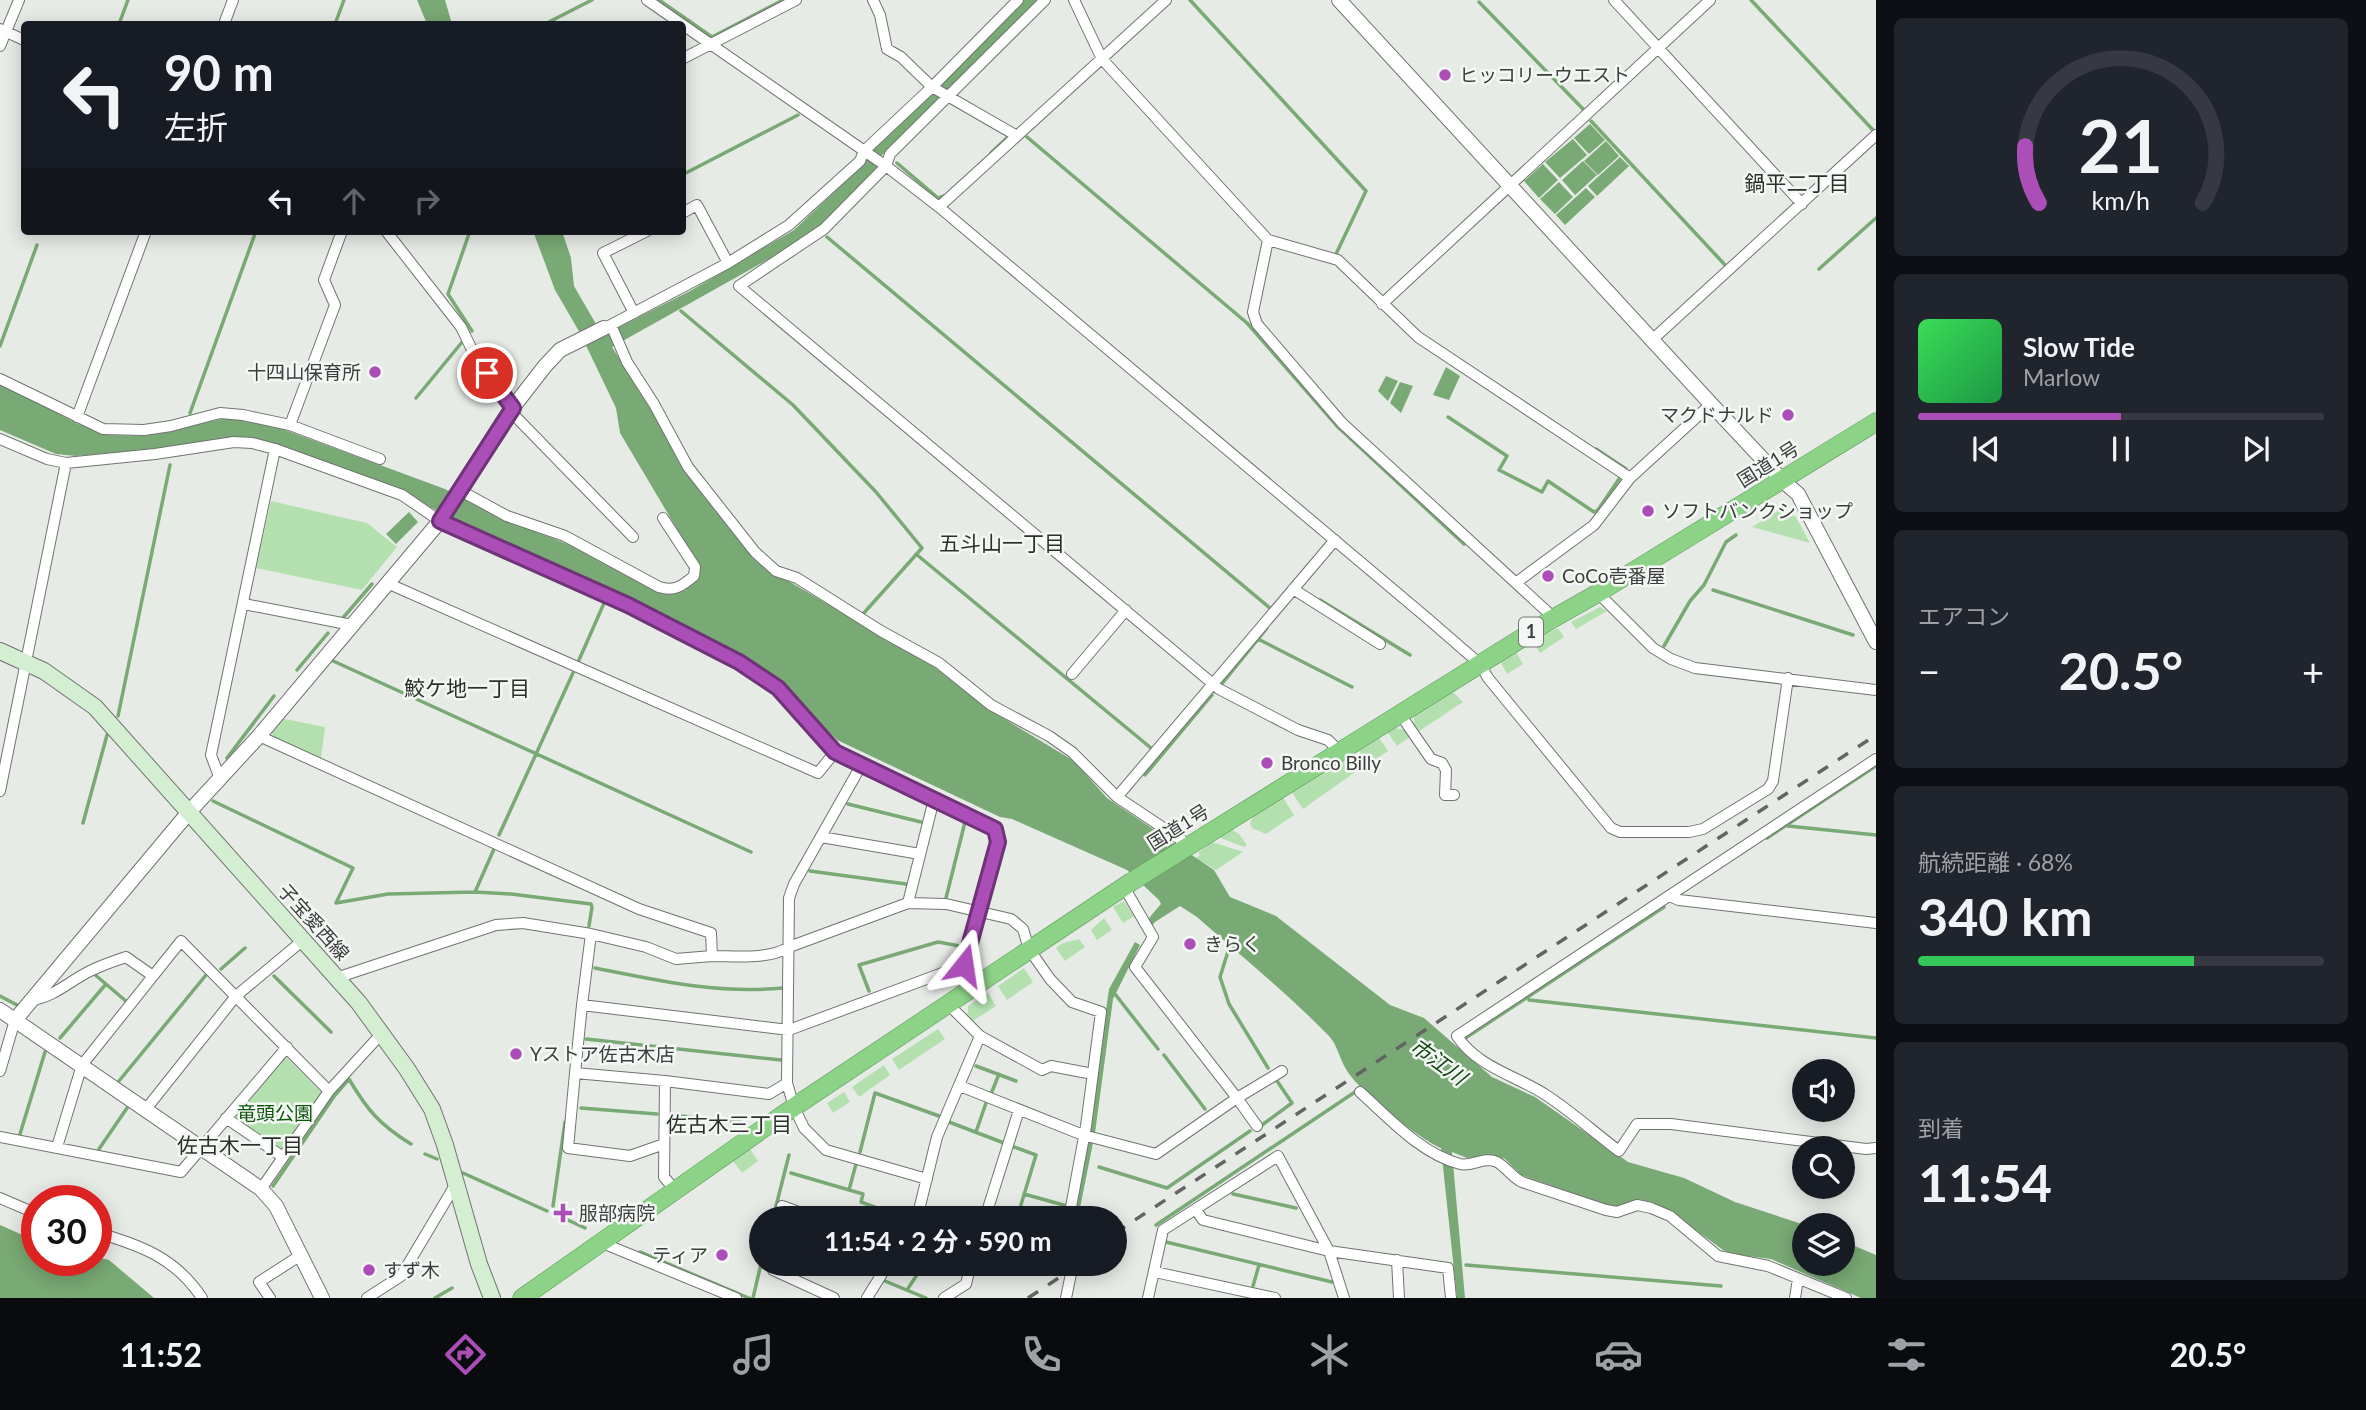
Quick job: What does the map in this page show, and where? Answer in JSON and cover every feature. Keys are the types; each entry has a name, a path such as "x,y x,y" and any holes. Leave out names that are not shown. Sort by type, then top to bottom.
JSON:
{"highway":[{"name":"国道1号","path":"522,1298 794,1107 1127,885 1554,618 1876,422"}],"main road":[{"name":"子宝愛西線","path":"0,651 27,662 62,682 95,707 382,1033 432,1109 457,1182 479,1264 492,1298"}],"street":[{"path":"0,46 3,31 19,0"},
{"path":"224,21 233,0"},
{"path":"647,0 678,21"},
{"path":"686,57 796,0"},
{"path":"873,0 880,15 887,50 901,57 933,88 1017,135"},
{"path":"0,1071 15,1020 188,812 259,736 440,521 511,409 560,350 729,263 789,225 860,161 1018,0"},
{"path":"1045,0 890,155 824,229 739,286 1219,689 1298,730 1328,740 1340,752"},
{"path":"1074,0 1102,59 1268,240 1338,260 1418,337 1630,478"},
{"path":"939,207 1166,0"},
{"path":"1339,0 1711,404 1798,494 1876,642"},
{"path":"1614,0 1802,204"},
{"path":"1382,304 1710,0"},
{"path":"686,27 884,164 939,207 1480,664 1488,678 1611,828 1620,832 1689,832 1703,829 1768,789 1773,780 1788,678"},
{"path":"3,31 21,39"},
{"path":"1653,340 1876,135"},
{"path":"686,211 697,205 729,263"},
{"path":"77,417 145,235"},
{"path":"290,425 335,306 324,279 340,235"},
{"path":"389,235 461,327 475,356 511,409 633,537"},
{"path":"634,313 603,253 639,235"},
{"path":"1268,240 1253,312 1257,324 1342,423 1554,618"},
{"path":"609,327 688,467 755,552 776,570 797,578 881,631 939,663 991,705 1072,752 1117,797 1189,845"},
{"path":"0,379 103,429 120,431 171,426 220,413 263,418 290,425 380,459"},
{"path":"1517,582 1594,525 1630,478 1711,404"},
{"path":"0,439 47,459 66,463 155,454 234,442 252,443 402,495 440,521 628,605 739,662 778,688 835,752 997,831 998,842 964,965 789,1030 582,1005"},
{"path":"220,779 211,755 275,449"},
{"path":"0,791 66,463"},
{"path":"461,491 507,516 565,536 659,587 674,590 694,576 695,567 663,518"},
{"path":"1117,797 1335,540"},
{"path":"387,583 818,773 835,752"},
{"path":"1293,589 1380,644"},
{"path":"1598,593 1653,648 1671,659 1718,671 1876,690"},
{"path":"244,604 352,625"},
{"path":"1072,674 1126,610"},
{"path":"1400,714 1431,759 1442,763 1446,769 1446,795 1454,795"},
{"path":"259,736 639,909 711,933 712,956"},
{"path":"1876,759 1457,1036 1463,1045 1497,1070 1545,1094 1619,1152 1637,1124 1671,1124 1866,1150 1876,1148"},
{"path":"862,764 794,884 789,898 788,1083 794,1107 804,1128 826,1150 927,1178"},
{"path":"908,903 934,799"},
{"path":"821,836 920,854"},
{"path":"1127,885 1153,937 1135,967 1257,1126"},
{"path":"1669,896 1679,900 1876,923"},
{"path":"336,978 496,925 523,923 591,934 646,947 676,959 780,953 789,947 908,903 946,904 1011,919 1023,929 1029,949 1050,979 1072,1002 1101,1012 1088,1137 1072,1206"},
{"path":"591,934 568,1148 630,1156 664,1144"},
{"path":"57,1147 82,1065 181,941 329,1091"},
{"path":"146,1109 236,996 302,941"},
{"path":"31,1000 45,999 63,985 126,957 153,976"},
{"path":"948,1004 980,1036 1042,1070 1051,1066 1093,1074"},
{"path":"0,1010 261,1189 276,1206 322,1298"},
{"path":"261,1189 329,1091 382,1033"},
{"path":"921,1206 937,1137 980,1036"},
{"path":"0,1137 181,1172 287,1047"},
{"path":"960,1086 1088,1137 1156,1154 1237,1098 1282,1071"},
{"path":"575,1073 769,1094 788,1083"},
{"path":"665,1082 664,1177 675,1190"},
{"path":"1360,1092 1420,1144 1440,1156 1467,1165 1487,1160 1497,1162 1522,1182 1606,1210 1617,1212 1637,1205 1651,1208 1670,1216 1718,1256 1768,1266 1846,1298"},
{"path":"989,1206 1020,1110"},
{"path":"226,1118 283,1157"},
{"path":"1148,1298 1163,1230 1278,1156 1329,1251 1345,1298"},
{"path":"367,1298 401,1276 457,1182"},
{"path":"0,1198 21,1207"},
{"path":"1196,1210 1203,1220 1329,1251 1448,1268 1451,1298"},
{"path":"112,1237 165,1258 202,1298"},
{"path":"600,1242 736,1298"},
{"path":"270,1298 259,1282 301,1255"},
{"path":"1397,1259 1399,1298"},
{"path":"1154,1272 1275,1298"},
{"path":"786,1276 834,1298"},
{"path":"867,1298 881,1276"},
{"path":"944,1298 966,1284 968,1276"},
{"path":"1066,1298 1071,1276"},
{"path":"1795,1298 1798,1279"}],"green space":[{"path":"271,501 367,523 397,547 362,590 256,568"},
{"path":"1781,509 1796,517 1810,543 1752,527"},
{"path":"1600,607 1607,611 1576,629 1571,622"},
{"path":"1558,628 1564,637 1540,653 1533,642"},
{"path":"1516,652 1523,664 1507,674 1500,661"},
{"path":"1452,691 1463,702 1418,732 1414,726 1414,716"},
{"path":"280,718 325,727 321,759 274,737 270,730"},
{"path":"1395,728 1405,730 1410,737 1397,746 1388,733"},
{"path":"1379,738 1388,751 1368,764 1359,751"},
{"path":"1349,755 1358,770 1303,809 1291,791"},
{"path":"1282,796 1294,815 1266,834 1252,828 1250,823 1255,813"},
{"path":"1231,829 1239,834 1247,845 1244,847 1218,837"},
{"path":"1212,842 1243,852 1216,870 1196,858 1200,855 1198,853"},
{"path":"1124,901 1134,916 1123,923 1113,907"},
{"path":"1104,918 1112,930 1097,940 1091,930"},
{"path":"1079,939 1085,947 1065,961 1056,948 1063,943"},
{"path":"1024,968 1033,982 1007,1000 998,986"},
{"path":"988,993 996,1006 971,1022 965,1014 968,1013 968,1006"},
{"path":"938,1029 945,1039 899,1070 892,1059"},
{"name":"竜頭公園","path":"282,1058 287,1058 320,1091 321,1096 282,1152 233,1119"},
{"path":"884,1065 890,1075 859,1097 852,1087"},
{"path":"844,1092 850,1102 833,1113 827,1103"},
{"path":"750,1149 758,1161 742,1173 733,1161"}],"water":[{"path":"417,0 445,0 451,21 426,21"},
{"name":"市江川","path":"1023,0 1040,0 880,157 877,169 817,229 792,246 612,347 652,410 680,464 753,558 772,575 785,579 933,666 988,709 1074,761 1107,798 1214,870 1230,897 1276,916 1390,1005 1424,1018 1492,1077 1535,1097 1628,1162 1684,1178 1735,1202 1792,1221 1792,1268 1771,1259 1732,1254 1723,1250 1668,1210 1610,1206 1521,1175 1505,1159 1492,1155 1467,1158 1452,1152 1465,1298 1457,1298 1441,1148 1375,1101 1346,1069 1329,1036 1197,917 1180,906 1151,927 1149,918 1161,904 1127,870 1012,819 1000,817 837,740 781,685 678,624 453,519 390,486 239,437 76,456 56,454 0,430 0,383 78,424 109,435 145,436 226,418 272,425 445,489 505,520 573,546 674,593 685,590 698,578 699,566 620,433 616,408 580,333 555,290 534,235 563,235 571,258 574,286 596,324 607,333 690,291 794,230 866,162 874,147"},
{"path":"1590,124 1605,140 1589,154 1574,138"},
{"path":"1573,139 1587,155 1560,178 1545,162"},
{"path":"1606,141 1619,156 1598,175 1584,161"},
{"path":"1620,157 1629,166 1597,196 1588,186"},
{"path":"1583,161 1597,175 1575,195 1562,180"},
{"path":"1543,164 1558,180 1539,198 1524,181"},
{"path":"1559,182 1573,197 1555,214 1540,199"},
{"path":"1586,188 1595,197 1565,225 1556,215"},
{"path":"1446,367 1460,376 1449,400 1433,395"},
{"path":"1386,376 1398,381 1388,401 1378,391"},
{"path":"1400,382 1413,386 1401,413 1390,403"},
{"path":"409,512 418,522 396,544 386,534"},
{"path":"1135,942 1140,945 1113,999 1095,1133 1080,1206 1074,1206 1089,1131 1109,989"},
{"path":"0,1225 21,1234 21,1276 112,1276 112,1263 154,1298 0,1298"},
{"path":"1855,1246 1876,1255 1876,1298 1861,1298 1810,1276 1855,1276"},
{"path":"640,1250 753,1298 745,1298 636,1253"}],"waterway":[{"path":"120,21 128,0"},
{"path":"336,21 344,0"},
{"path":"551,21 592,0"},
{"path":"659,0 712,37 783,0"},
{"path":"1190,0 1366,191 1336,254"},
{"path":"1751,0 1873,130"},
{"path":"1479,2 1583,109"},
{"path":"686,173 798,115"},
{"path":"1591,121 1726,266"},
{"path":"991,153 1010,135"},
{"path":"1027,137 1247,323 1338,427 1464,544"},
{"path":"897,163 938,198 944,196"},
{"path":"1819,269 1876,218"},
{"path":"190,413 255,235"},
{"path":"469,235 448,294 472,331"},
{"path":"827,237 1271,609"},
{"path":"0,346 37,245"},
{"path":"681,311 793,405 876,492 922,548 863,614"},
{"path":"416,398 463,341"},
{"path":"1448,417 1507,456 1499,470 1542,492 1548,481 1594,512 1619,479"},
{"path":"1596,449 1626,469"},
{"path":"118,716 170,465"},
{"path":"1664,646 1690,601 1704,585 1726,542 1736,535"},
{"path":"916,554 1151,748"},
{"path":"342,619 372,584"},
{"path":"1713,590 1853,635"},
{"path":"1320,600 1410,655"},
{"path":"579,660 605,601"},
{"path":"1221,685 1267,628"},
{"path":"297,670 328,633"},
{"path":"1258,639 1352,687"},
{"path":"331,660 751,852"},
{"path":"499,835 573,673"},
{"path":"1145,775 1212,695"},
{"path":"227,758 274,696"},
{"path":"83,823 107,735"},
{"path":"1767,838 1876,766"},
{"path":"213,801 353,868 336,903 388,894 511,894 591,904 589,926"},
{"path":"848,804 921,822"},
{"path":"946,898 965,822"},
{"path":"1788,826 1876,835"},
{"path":"475,892 494,849"},
{"path":"810,871 906,884"},
{"path":"1464,1039 1664,907"},
{"path":"869,991 859,965 938,942 965,947"},
{"path":"1230,945 1220,977 1229,1004 1268,1068"},
{"path":"221,969 245,948"},
{"path":"595,968 712,988 783,988"},
{"path":"93,973 127,1002"},
{"path":"119,1081 206,975"},
{"path":"274,976 331,1032"},
{"path":"60,1038 106,984"},
{"path":"1115,994 1158,1049"},
{"path":"0,996 19,1006"},
{"path":"1529,1000 1876,1038"},
{"path":"586,1039 781,1060"},
{"path":"20,1134 45,1052"},
{"path":"1164,1055 1205,1109"},
{"path":"976,1066 1016,1081"},
{"path":"991,1094 999,1074"},
{"path":"1262,1125 1292,1103 1275,1078"},
{"path":"273,1186 335,1095 349,1079 375,1116 411,1144"},
{"path":"1156,1225 1358,1090"},
{"path":"860,1152 875,1093 939,1116"},
{"path":"976,1132 986,1103"},
{"path":"99,1149 127,1108"},
{"path":"581,1108 657,1114"},
{"path":"671,1115 741,1122"},
{"path":"553,1206 565,1122"},
{"path":"949,1122 1004,1143"},
{"path":"1099,1167 1167,1188 1250,1131"},
{"path":"1014,1147 1036,1155 1021,1206"},
{"path":"425,1154 437,1159"},
{"path":"776,1206 789,1155"},
{"path":"849,1190 856,1164"},
{"path":"463,1173 547,1211"},
{"path":"791,1173 863,1194 861,1202 872,1206"},
{"path":"1024,1194 1067,1206"},
{"path":"1233,1194 1296,1208"},
{"path":"555,1214 585,1228"},
{"path":"1166,1242 1332,1282"},
{"path":"1253,1286 1259,1265"},
{"path":"1466,1265 1721,1286"},
{"path":"753,1298 758,1276"},
{"path":"907,1290 916,1276"},
{"path":"885,1281 926,1298"},
{"path":"435,1298 452,1288"}],"railway":[{"path":"1127,1225 1876,735"},
{"path":"1028,1298 1062,1276"}],"place":[{"name":"ヒッコリーウエスト","path":"1445,75"},
{"name":"十四山保育所","path":"375,372"},
{"name":"マクドナルド","path":"1788,415"},
{"name":"ソフトバンクショップ","path":"1648,511"},
{"name":"CoCo壱番屋","path":"1548,576"},
{"name":"Bronco Billy","path":"1267,763"},
{"name":"きらく","path":"1190,944"},
{"name":"Yストア佐古木店","path":"516,1054"},
{"name":"服部病院","path":"563,1213"},
{"name":"ティア","path":"722,1255"},
{"name":"すず木","path":"369,1270"}],"district":[{"name":"鍋平二丁目","path":"1797,184"},
{"name":"五斗山一丁目","path":"1002,544"},
{"name":"鮫ケ地一丁目","path":"467,689"},
{"name":"佐古木三丁目","path":"729,1125"},
{"name":"佐古木一丁目","path":"240,1146"}],"route":[{"path":"487,373 513,408 440,521 628,605 739,662 778,688 835,752 995,829 998,842 964,965"}]}
